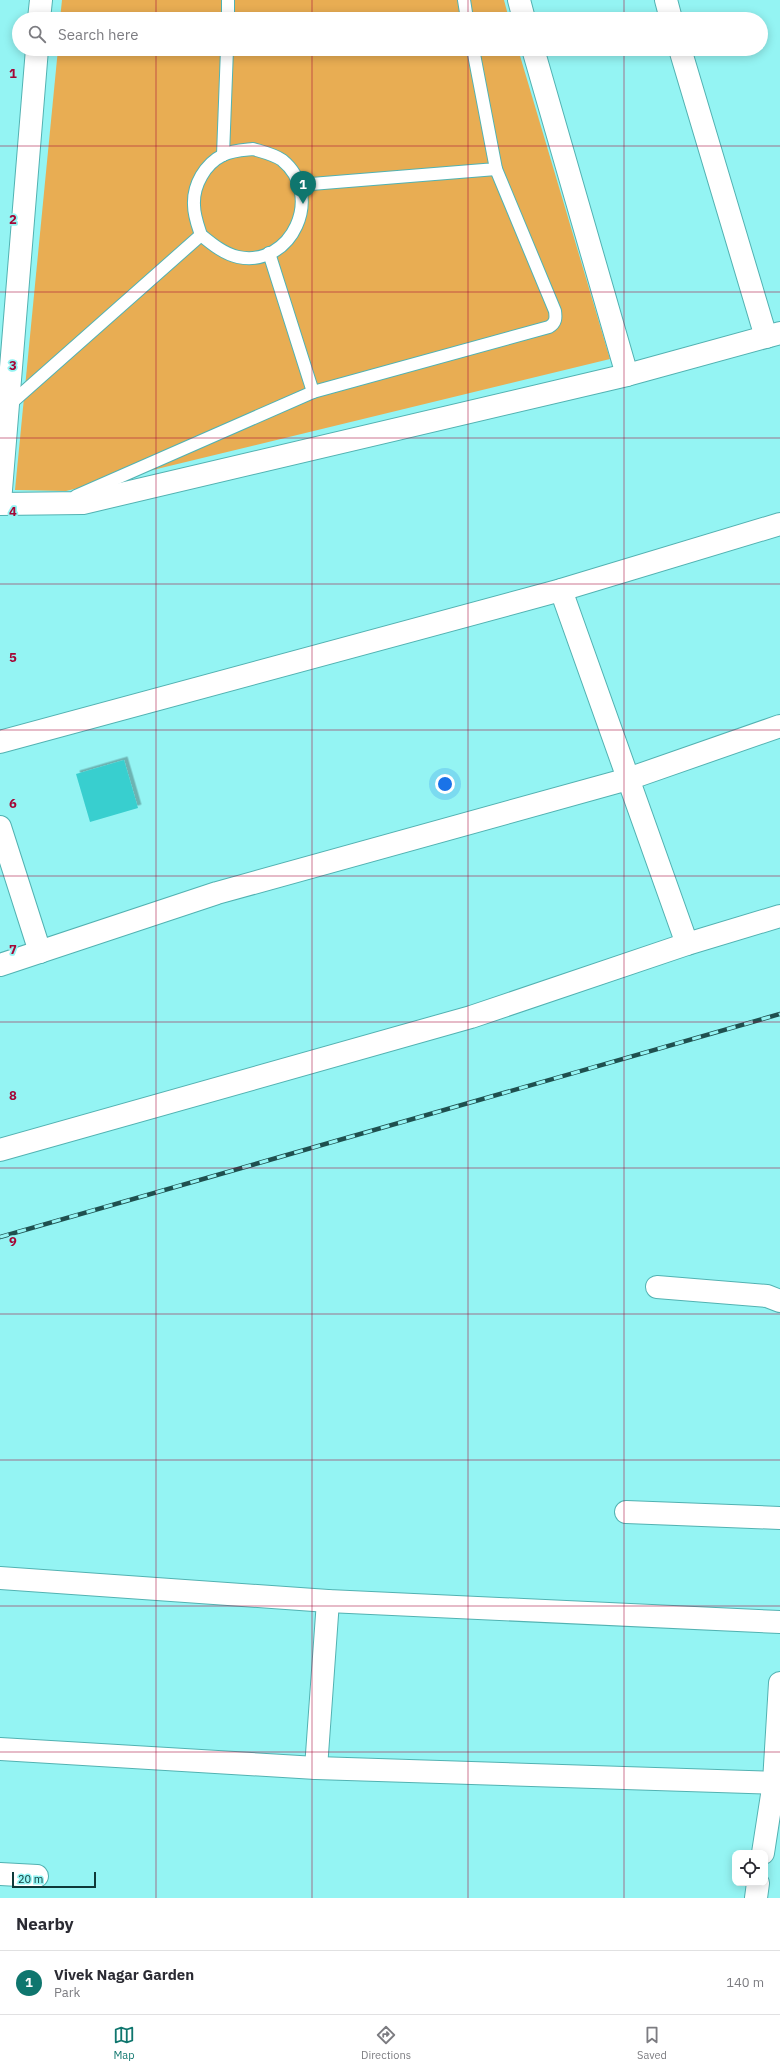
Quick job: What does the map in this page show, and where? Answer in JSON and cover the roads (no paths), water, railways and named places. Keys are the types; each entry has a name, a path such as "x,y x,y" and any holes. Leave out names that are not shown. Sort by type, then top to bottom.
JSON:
{"street":[{"path":"40,12 41,0"},
{"path":"519,0 522,12"},
{"path":"666,0 670,12"},
{"path":"36,56 0,503 83,503 627,375 773,335 682,56"},
{"path":"535,56 627,375"},
{"path":"0,742 561,590 780,524"},
{"path":"561,590 687,944"},
{"path":"0,965 217,893 628,779 780,726"},
{"path":"0,827 40,952"},
{"path":"0,1150 471,1017 687,944 780,916"},
{"path":"656,1286 767,1296 780,1301"},
{"path":"626,1512 780,1518"},
{"path":"0,1578 328,1601 780,1622"},
{"path":"316,1768 328,1601"},
{"path":"764,1850 777,1782 780,1683"},
{"path":"0,1749 316,1768 777,1782"},
{"path":"0,1874 37,1876"},
{"path":"756,1898 758,1886"}],"lane":[{"path":"228,0 228,12"},
{"path":"464,0 467,12"},
{"path":"223,155 227,56"},
{"path":"59,504 313,392 549,327 553,324 556,320 555,310 496,169 474,56"},
{"path":"253,149 268,153 282,160 292,172 299,185 302,201 301,217 294,232 283,245 270,253 253,257 239,257 225,252 201,235 194,205 195,190 201,176 211,164 223,155 238,150 253,149"},
{"path":"299,185 496,169"},
{"path":"9,405 201,235"},
{"path":"270,253 313,392"}],"railway":[{"path":"0,1237 780,1014"}],"place":[{"name":"Vivek Nagar Garden","path":"303,204"}]}
